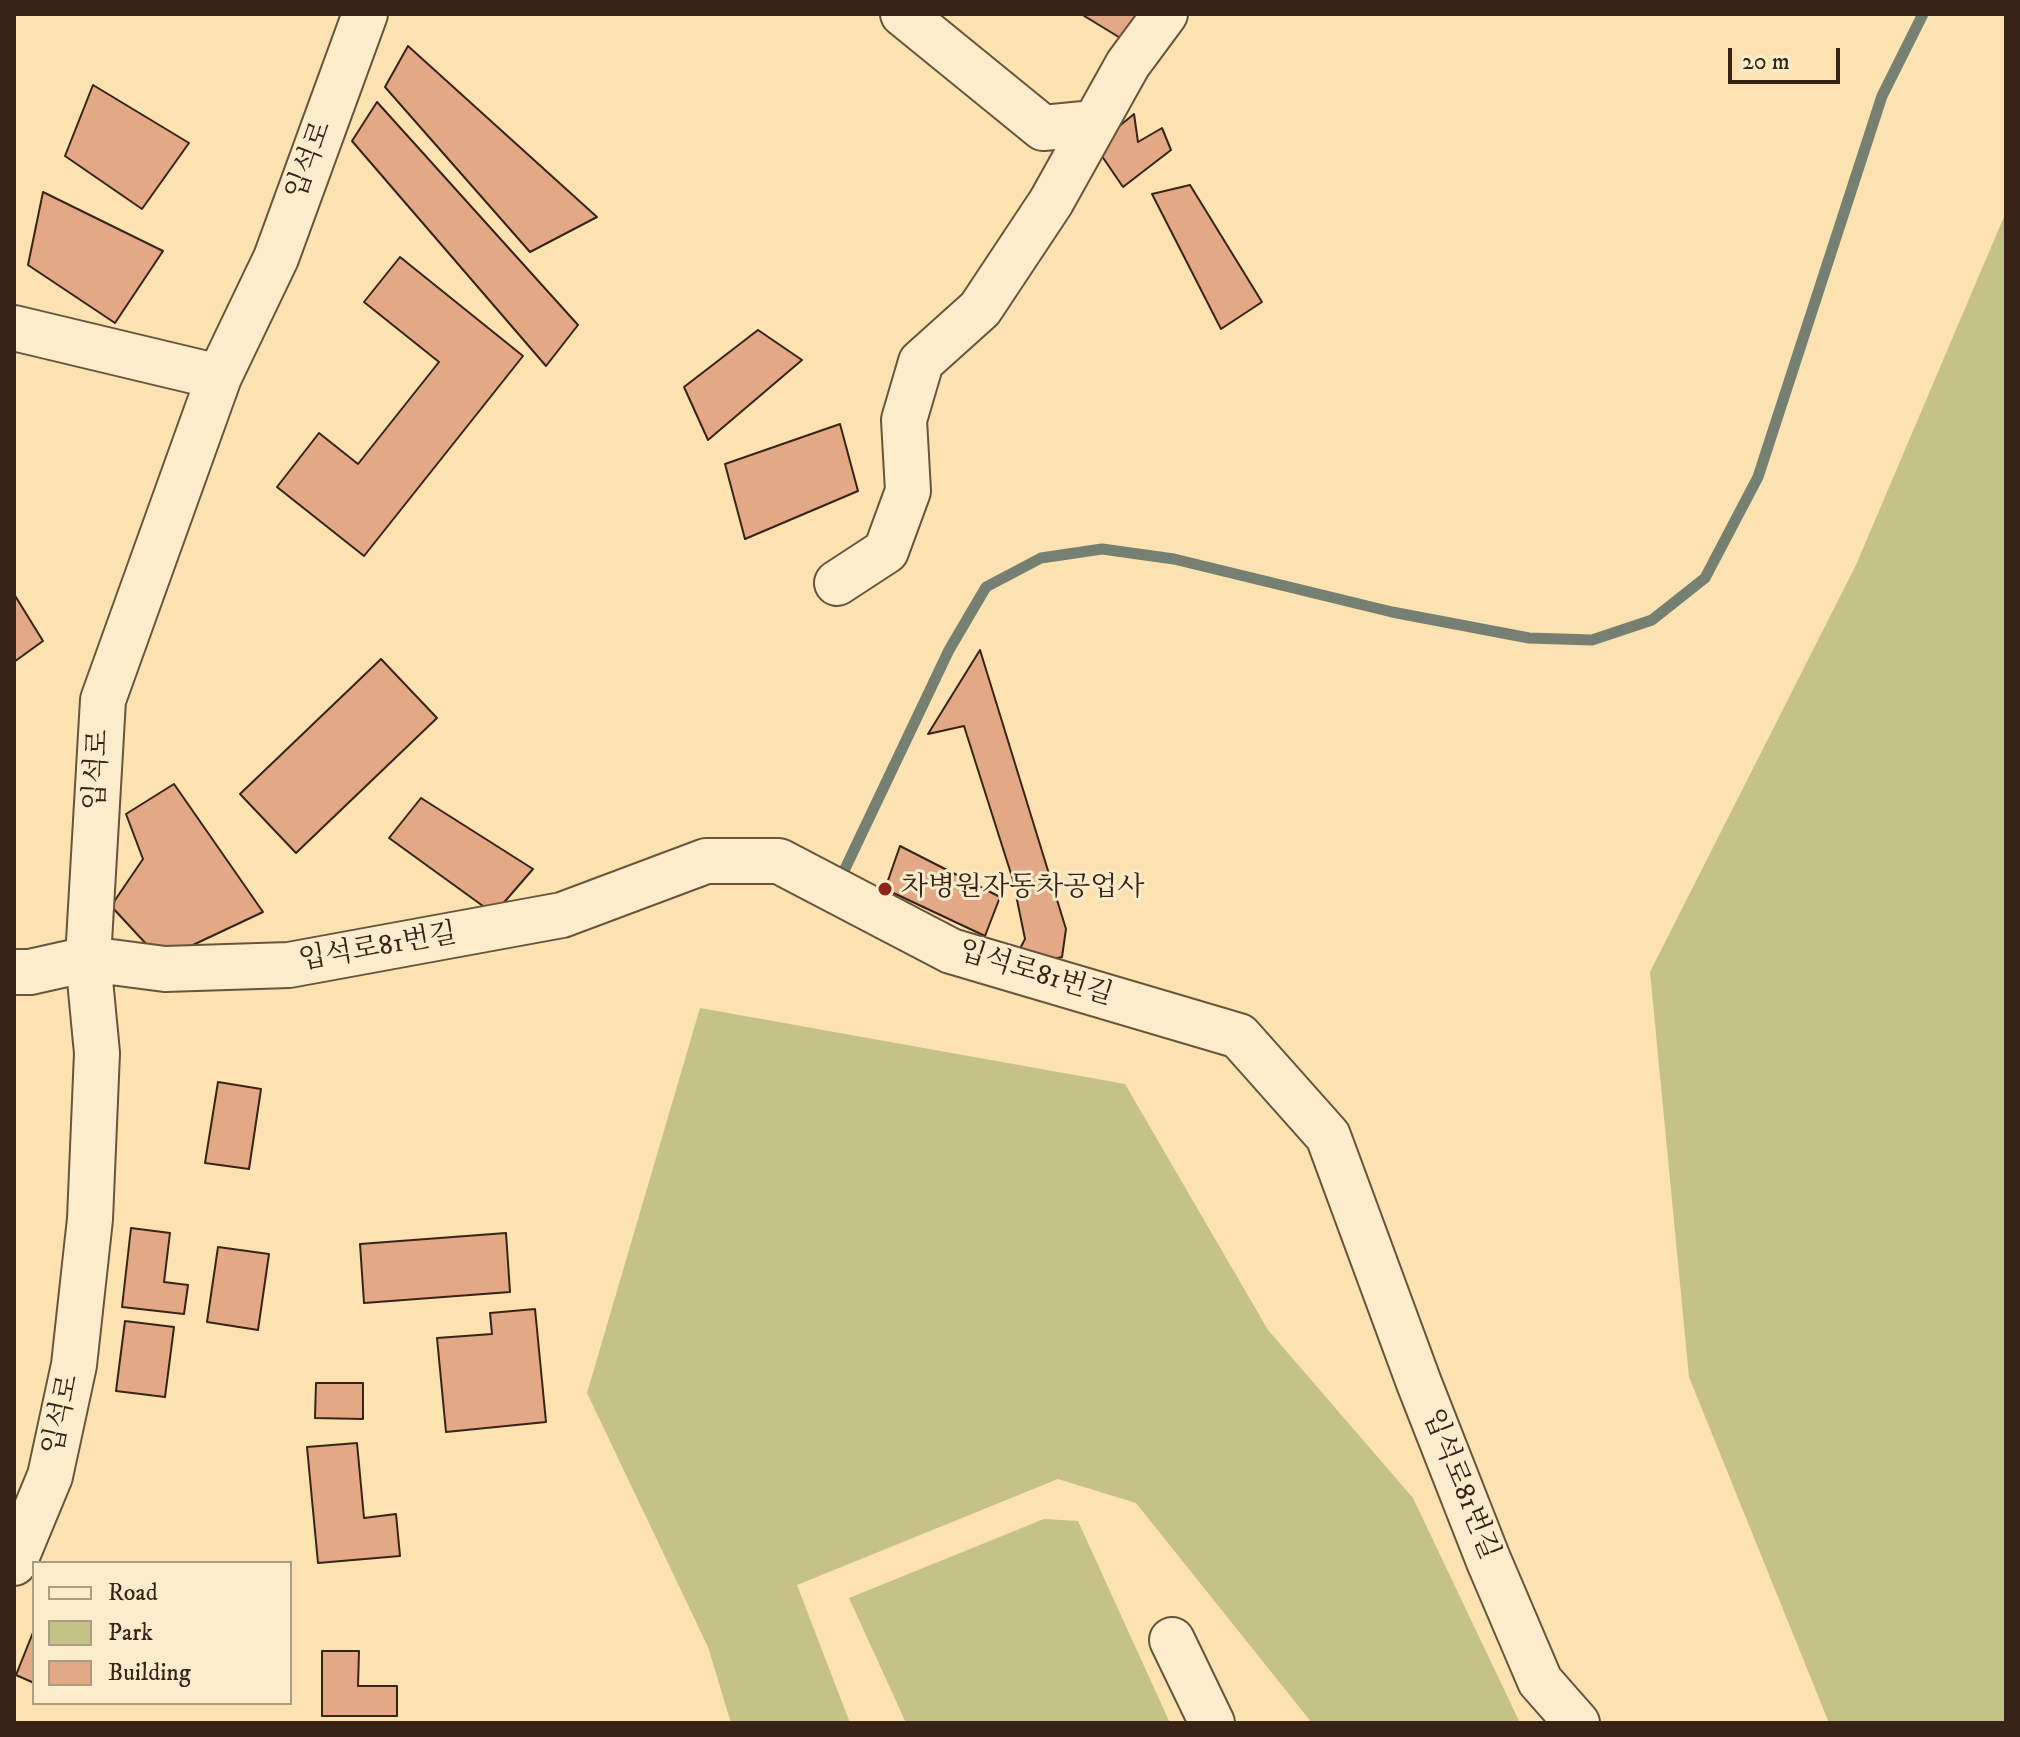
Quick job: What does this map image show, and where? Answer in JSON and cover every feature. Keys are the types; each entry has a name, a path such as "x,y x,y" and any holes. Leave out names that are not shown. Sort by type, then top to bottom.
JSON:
{"street":[{"name":"입석로","path":"14,1563 50,1476 74,1365 90,1219 97,1053 88,959 103,700 219,377 276,258 365,14"},
{"path":"903,14 1043,128 1094,123"},
{"path":"837,583 886,551 891,539 908,491 904,420 921,362 980,309 1051,202 1128,64 1165,14"},
{"path":"14,328 219,377"},
{"name":"입석로81번길","path":"88,959 165,969 289,965 562,915 706,861 779,861 951,951 1239,1036 1328,1136 1488,1559 1540,1681 1577,1723"},
{"path":"14,972 30,972 88,959"},
{"path":"1172,1640 1212,1723"}],"green space":[{"path":"2006,212 2006,1723 1829,1723 1689,1377 1650,972 1856,565"},
{"path":"700,1008 1125,1084 1268,1330 1413,1498 1520,1723 1312,1723 1136,1503 1058,1479 797,1585 850,1723 731,1723 708,1647 587,1393"},
{"path":"1044,1519 1078,1521 1170,1723 906,1723 849,1598"}],"building":[{"path":"1081,14 1144,14 1122,39"},
{"path":"408,46 597,217 530,252 385,87"},
{"path":"93,85 189,143 142,209 65,156"},
{"path":"377,102 578,325 546,366 352,141"},
{"path":"1134,114 1138,142 1162,128 1171,150 1123,187 1095,146"},
{"path":"1190,185 1262,302 1221,329 1152,194"},
{"path":"43,192 163,251 115,323 28,265"},
{"path":"400,257 523,356 364,556 277,487 319,433 358,464 439,362 364,302"},
{"path":"758,330 802,360 708,440 684,387"},
{"path":"840,424 858,491 745,539 725,464"},
{"path":"14,594 43,641 14,662"},
{"path":"980,650 1066,929 1062,957 1010,968 1025,939 1013,880 964,726 928,734"},
{"path":"381,659 437,718 296,853 240,794"},
{"path":"174,784 263,912 161,960 111,906 143,859 126,814"},
{"path":"421,798 533,869 494,914 389,838"},
{"path":"900,846 1000,897 985,936 885,889"},
{"path":"218,1082 261,1089 249,1169 205,1163"},
{"path":"131,1228 170,1233 164,1282 188,1285 184,1314 122,1307"},
{"path":"506,1233 510,1292 364,1303 360,1244"},
{"path":"218,1247 269,1254 258,1330 207,1322"},
{"path":"535,1309 546,1422 446,1432 437,1338 492,1334 490,1313"},
{"path":"125,1321 174,1327 165,1397 116,1391"},
{"path":"316,1383 363,1383 363,1419 315,1418"},
{"path":"357,1443 364,1518 396,1514 400,1556 318,1563 307,1447"},
{"path":"32,1635 32,1682 16,1675"},
{"path":"322,1651 359,1651 358,1686 397,1686 397,1716 322,1716"}],"waterway":[{"path":"843,873 949,650 986,587 1041,558 1102,549 1174,559 1392,612 1529,638 1592,640 1652,620 1705,578 1758,477 1882,96 1923,14"}],"place":[{"name":"차병원자동차공업사","path":"885,889"}]}
